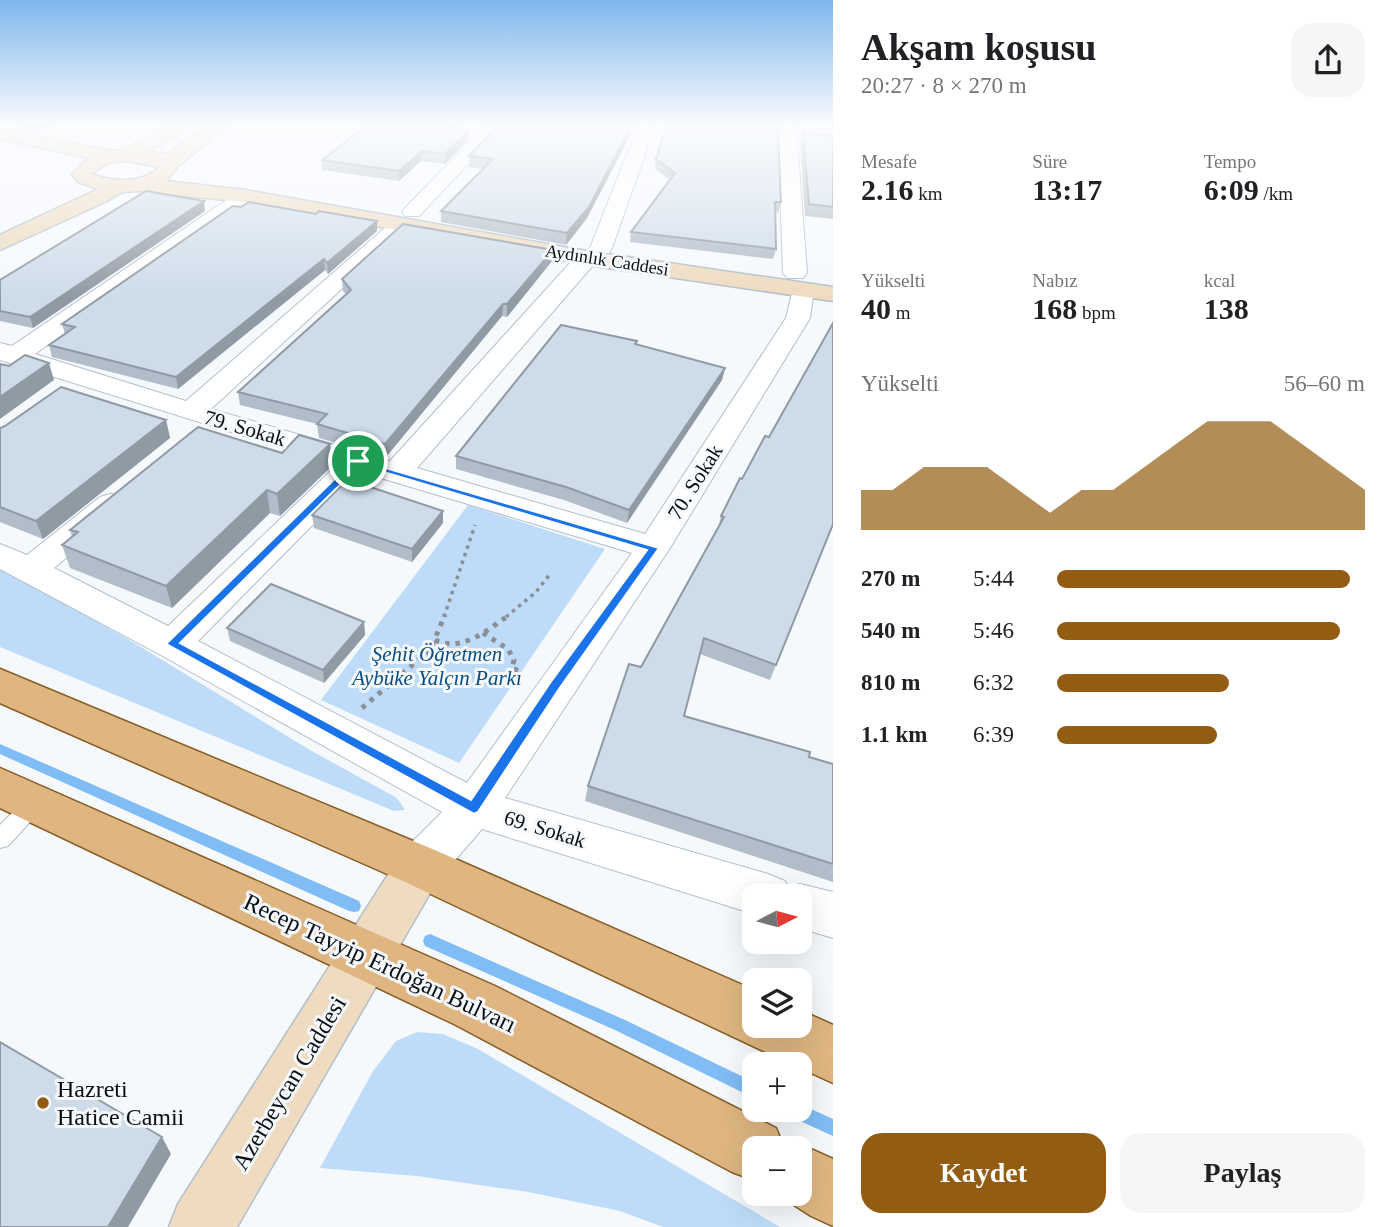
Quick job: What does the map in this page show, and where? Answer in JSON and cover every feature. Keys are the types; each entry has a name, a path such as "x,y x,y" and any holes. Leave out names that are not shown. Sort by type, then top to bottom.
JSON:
{"main road":[{"path":"0,227 46,206 74,183"},
{"name":"Aydınlık Caddesi","path":"119,183 245,196 407,218"},
{"path":"0,243 133,183"},
{"name":"Aydınlık Caddesi","path":"251,183 407,218 594,253 816,284"},
{"path":"0,685 420,866 742,1013"},
{"name":"Recep Tayyip Erdoğan Bulvarı","path":"12,809 367,954 643,1087 742,1143"},
{"name":"Azerbeycan Caddesi","path":"201,1227 420,866"},
{"path":"798,1038 833,1054"},
{"path":"812,1182 833,1194"}],"street":[{"path":"184,444 203,416 441,183"},
{"path":"396,473 594,253 623,183"},
{"name":"70. Sokak","path":"420,866 474,808 555,686 653,548 798,318 816,284 798,183"},
{"path":"8,354 245,196"},
{"name":"79. Sokak","path":"8,354 203,416 653,548"},
{"path":"51,399 81,377"},
{"path":"172,644 358,461"},
{"path":"15,563 133,486"},
{"name":"69. Sokak","path":"15,563 172,644 474,808 742,888"},
{"path":"812,909 833,915"}],"path":[{"path":"331,732 404,675 430,650 485,500"},
{"path":"435,640 446,646 483,633 542,587 550,574"},
{"path":"483,633 508,649 514,660 512,668"}],"green space":[{"name":"Şehit Öğretmen Aybüke Yalçın Parkı","path":"468,505 605,549 459,763 321,700"},
{"path":"0,567 131,641 310,750 397,798 405,810 394,811 0,647"},
{"path":"417,1032 443,1034 478,1049 780,1227 663,1227 620,1211 528,1192 417,1176 320,1168 373,1071 396,1041"}],"building":[{"path":"469,183 601,183 589,207 567,233 441,211"},
{"path":"667,183 780,183 781,202 775,202 776,249 631,232"},
{"path":"807,183 833,183 833,207 809,204"},
{"path":"146,191 204,201 30,317 0,311 0,280"},
{"path":"249,202 377,221 327,263 324,259 176,377 49,345 75,327 62,324 233,206 241,207"},
{"path":"403,224 553,250 507,304 503,304 385,444 317,424 327,414 238,392 351,290 342,279"},
{"path":"833,323 833,524 776,665 704,638 684,716 810,752 809,757 833,764 833,864 588,786 629,664 641,667 724,517 721,516 740,478 742,479 765,436 769,437"},
{"path":"561,325 637,341 635,344 725,368 629,510 566,487 456,456"},
{"path":"25,355 49,363 0,397 0,364 9,366"},
{"path":"61,387 166,420 36,521 0,507 0,428"},
{"path":"198,427 282,453 299,435 330,444 277,494 267,490 166,586 62,545 78,532 70,530"},
{"path":"364,463 369,465 355,482 443,511 412,549 312,515"},
{"path":"271,584 364,622 323,670 227,628"},
{"name":"Hazreti Hatice Camii","path":"0,1042 162,1137 108,1227 0,1227"}],"waterway":[{"path":"0,749 354,906"},
{"path":"430,941 620,1025 742,1084"},
{"path":"812,1118 833,1128"}],"place":[{"name":"Hazreti Hatice Camii","path":"43,1103"}],"route":[{"path":"358,461 653,548 555,686 474,808 172,644 358,461"}]}
